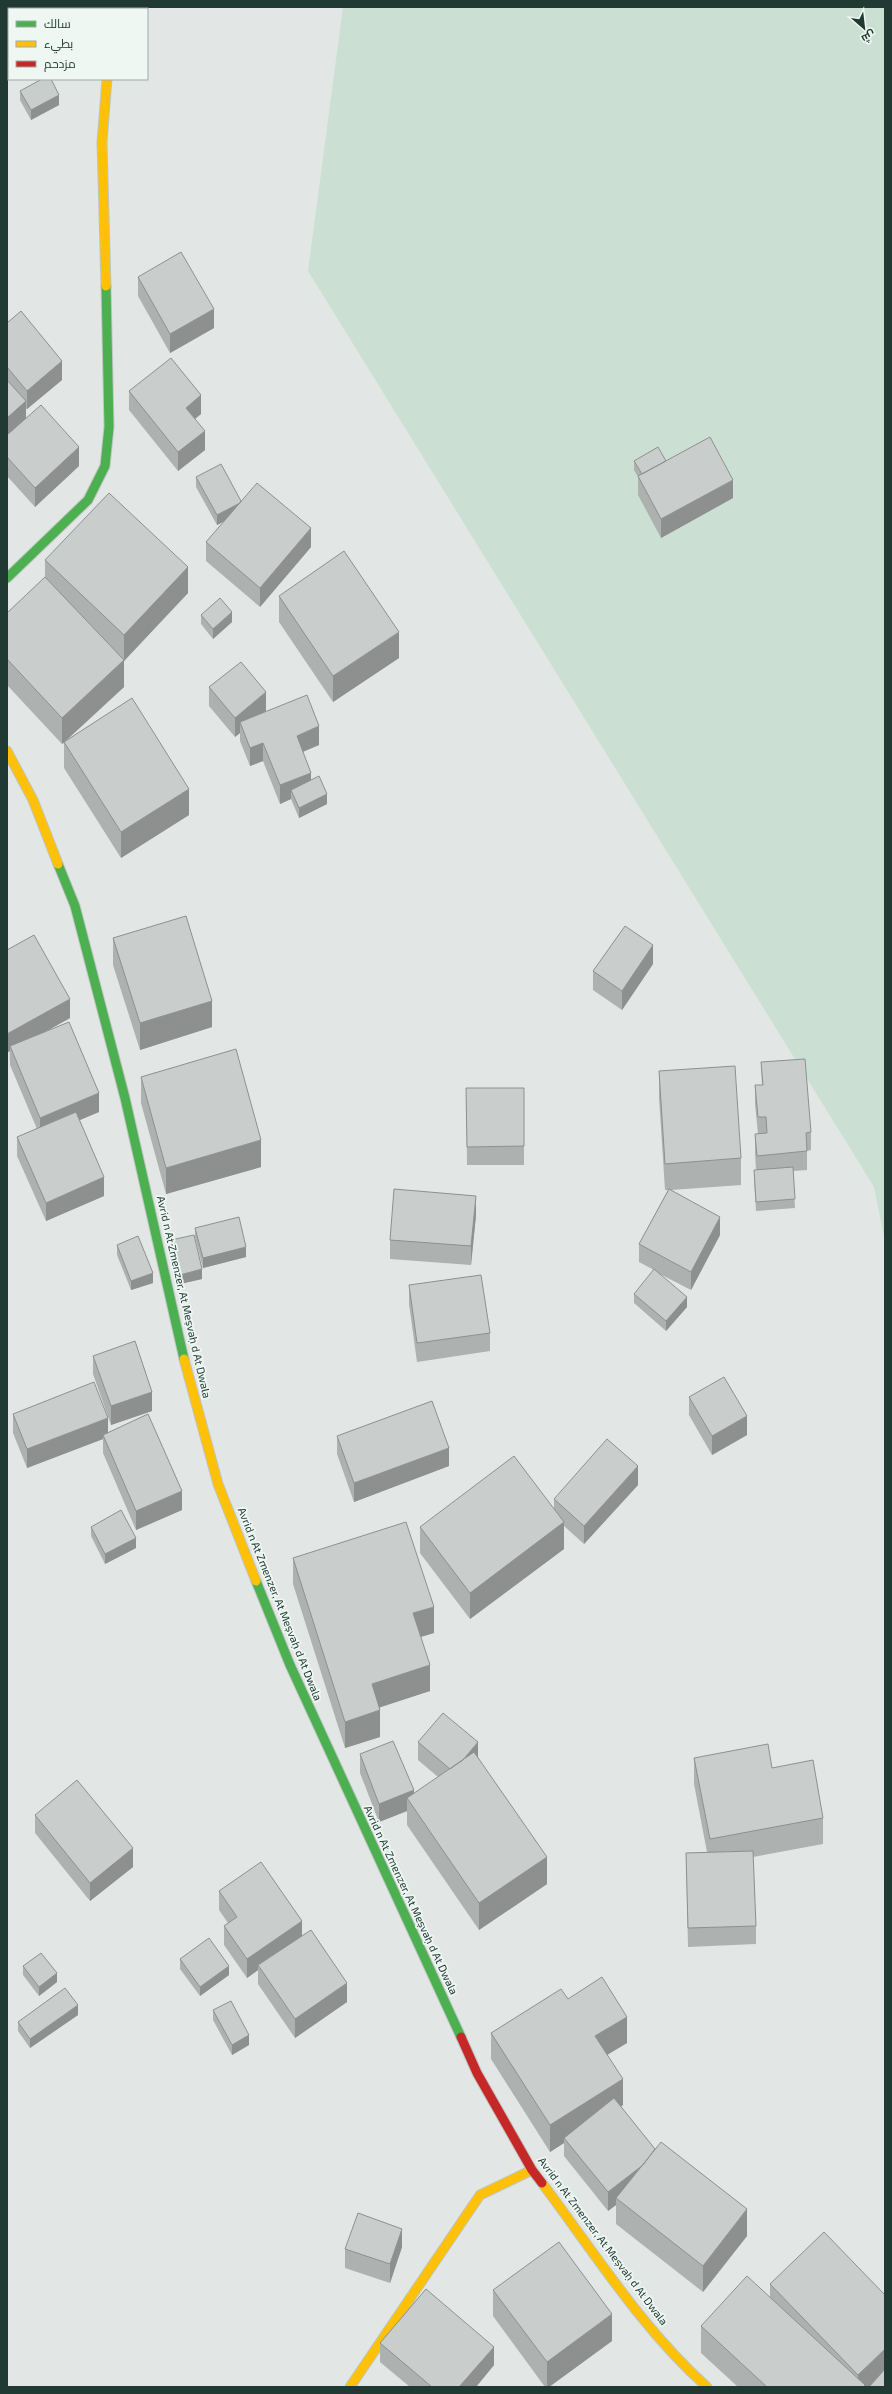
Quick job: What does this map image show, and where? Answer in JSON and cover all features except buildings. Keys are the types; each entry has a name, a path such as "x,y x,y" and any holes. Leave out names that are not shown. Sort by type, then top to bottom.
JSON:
{"main road":[{"path":"7,578 88,500 105,466 109,427 102,142 107,80"},
{"name":"Avrid n At Zmenzer, At Meṣvaḥ d At Dwala","path":"7,751 33,800 75,906 126,1098 180,1342 218,1484 290,1665 477,2073 532,2170 637,2310 687,2369 707,2387"},
{"path":"350,2387 480,2195 532,2170"}],"green space":[{"path":"343,7 885,7 885,1242 874,1187 308,271"}],"traffic: fast":[{"path":"7,578 88,500 105,466 109,427 106,286"},
{"path":"58,864 75,906 125,1098 184,1359"},
{"path":"256,1581 290,1665 461,2037"}],"traffic: slow":[{"path":"106,286 102,142 107,80"},
{"path":"7,751 33,800 58,864"},
{"path":"184,1359 218,1484 256,1581"},
{"path":"350,2387 480,2195 532,2170"},
{"path":"542,2183 640,2315 683,2364 707,2387"}],"traffic: jam":[{"path":"461,2037 477,2073 532,2170 542,2183"}]}
